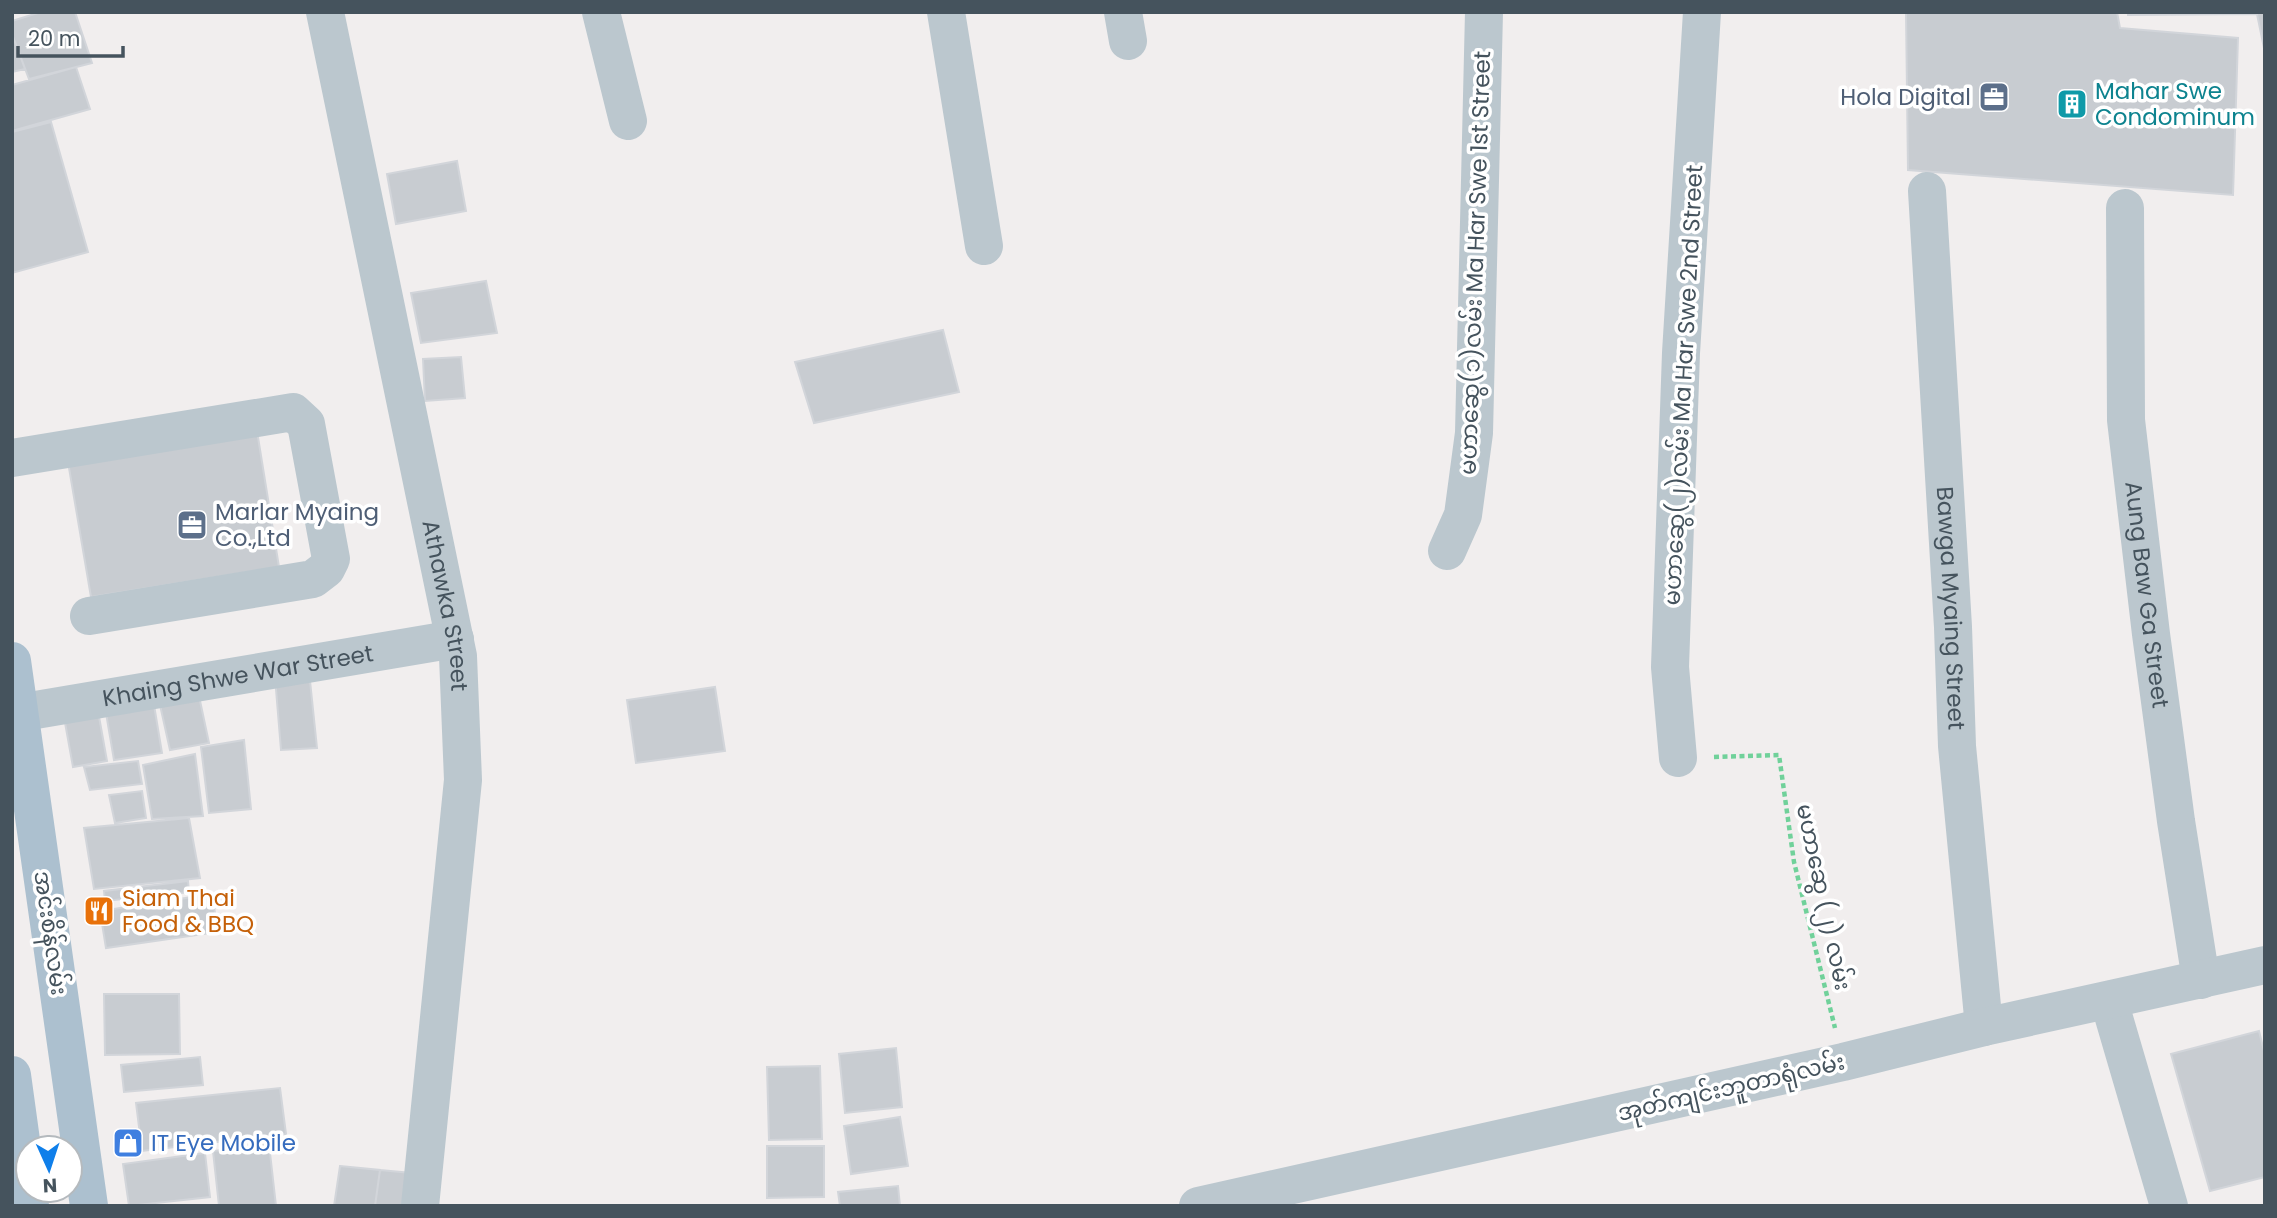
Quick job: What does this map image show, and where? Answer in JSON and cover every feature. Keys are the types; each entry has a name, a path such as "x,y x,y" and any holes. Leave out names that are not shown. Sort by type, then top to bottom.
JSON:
{"main road":[{"name":"အင်းစိန်လမ်း","path":"12,661 16,713 89,1206"},
{"path":"12,1075 30,1206"}],"street":[{"name":"Athawka Street","path":"325,12 458,656 463,780 420,1206"},
{"path":"601,12 628,121"},
{"path":"946,12 984,246"},
{"name":"မဟာဆွေ(၁)လမ်း Ma Har Swe 1st Street","path":"1447,551 1463,515 1474,433 1484,12"},
{"name":"မဟာဆွေ(၂)လမ်း Ma Har Swe 2nd Street","path":"1678,758 1671,653 1681,354 1702,12"},
{"name":"Bawga Myaing Street","path":"1927,191 1953,627 1957,746 1984,1027"},
{"name":"Aung Baw Ga Street","path":"2125,208 2126,420 2156,674 2201,979"},
{"path":"12,458 293,412 306,424 331,559 326,569 313,579 89,616"},
{"name":"Khaing Shwe War Street","path":"16,713 455,639"},
{"name":"အုတ်ကျင်းဘူတာရုံလမ်း","path":"1198,1206 2265,965"},
{"path":"2109,1001 2169,1206"}],"path":[{"name":"မဟာဆွေ (၂) လမ်း","path":"1678,758 1779,755 1794,862 1813,930 1843,1062"}],"building":[{"path":"41,12 75,12 92,63 29,79 12,34 12,21"},
{"name":"Mahar Swe Condominum","path":"1906,12 2117,12 2120,28 2238,38 2233,195 1908,170"},
{"path":"2128,12 2265,12 2265,53 2257,14 2128,15"},
{"path":"12,34 25,69 12,72"},
{"path":"76,67 90,109 12,131 12,85"},
{"path":"51,122 88,252 12,273 12,132"},
{"path":"457,161 466,211 396,224 387,174"},
{"path":"486,281 497,333 421,343 411,293"},
{"path":"943,330 959,392 814,423 795,362"},
{"path":"461,357 465,398 425,401 423,359"},
{"path":"257,431 279,567 91,597 68,462"},
{"path":"309,671 317,748 281,750 275,677"},
{"path":"715,687 725,751 636,763 627,700"},
{"path":"199,696 209,743 170,750 160,705"},
{"path":"153,699 162,753 114,760 105,707"},
{"path":"98,711 107,761 73,767 64,717"},
{"path":"244,740 251,809 209,813 201,747"},
{"path":"195,754 203,816 152,819 143,765"},
{"path":"138,761 142,784 90,790 84,767"},
{"path":"142,791 146,818 115,823 109,795"},
{"path":"189,818 200,878 94,889 84,828"},
{"path":"188,881 189,892 105,901 104,891"},
{"path":"212,894 218,932 106,948 100,911"},
{"path":"104,994 179,994 180,1054 105,1055"},
{"path":"2259,1031 2265,1055 2265,1177 2210,1191 2171,1054"},
{"path":"896,1048 902,1107 845,1113 839,1054"},
{"path":"200,1057 203,1085 124,1092 121,1065"},
{"path":"820,1066 822,1139 769,1140 767,1067"},
{"path":"280,1088 286,1134 142,1151 136,1103"},
{"path":"900,1117 908,1166 851,1174 844,1126"},
{"path":"269,1144 276,1206 219,1206 213,1151"},
{"path":"767,1146 824,1146 824,1197 767,1198"},
{"path":"205,1153 210,1197 129,1206 123,1164"},
{"path":"340,1166 380,1170 375,1206 334,1206"},
{"path":"380,1170 411,1173 406,1206 375,1206"},
{"path":"898,1186 900,1206 840,1206 838,1192"}],"place":[{"name":"Hola Digital","path":"1994,97"},
{"name":"Mahar Swe Condominum","path":"2072,104"},
{"name":"Marlar Myaing Co.,Ltd","path":"192,525"},
{"name":"Siam Thai Food & BBQ","path":"99,911"},
{"name":"IT Eye Mobile","path":"128,1143"}]}
